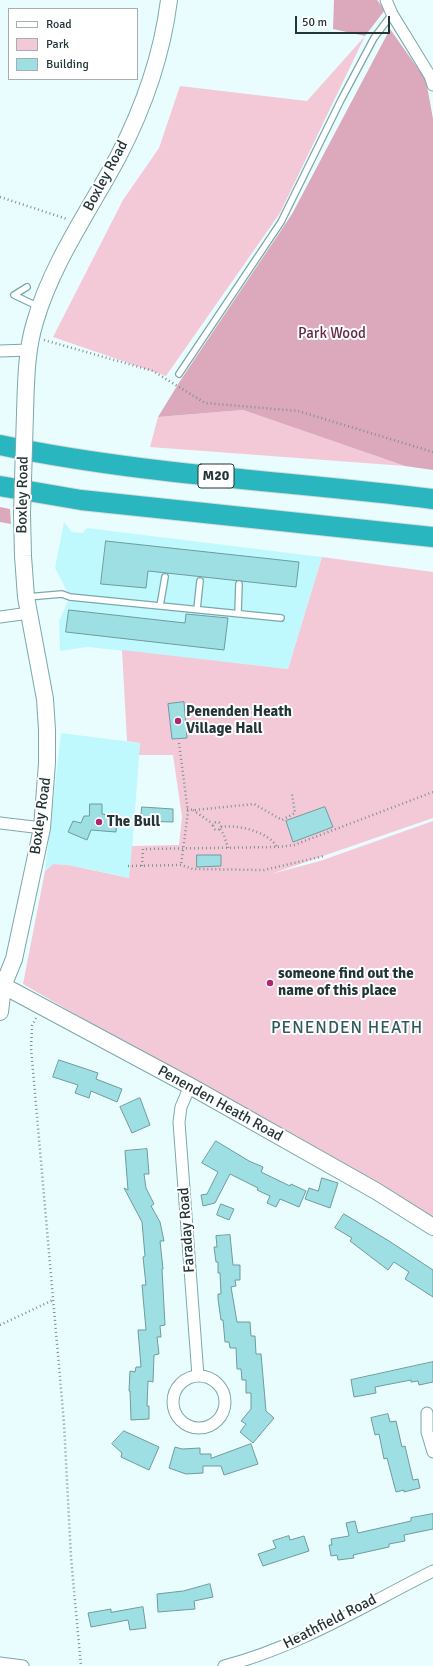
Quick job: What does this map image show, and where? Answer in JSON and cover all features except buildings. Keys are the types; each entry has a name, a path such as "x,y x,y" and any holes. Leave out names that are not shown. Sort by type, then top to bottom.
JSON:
{"highway":[{"name":"M20","path":"0,445 68,457 161,470 433,498"},
{"path":"0,486 81,500 433,536"}],"street":[{"name":"Boxley Road","path":"0,1012 1,985 14,959 42,828 47,763 45,699 26,597 23,556 22,514 25,413 30,344 34,323 55,272 118,157 140,110 158,63 169,0"},
{"path":"386,0 392,14 430,76 433,84"},
{"path":"0,351 30,344"},
{"path":"0,617 29,613"},
{"path":"0,823 42,828"},
{"name":"Penenden Heath Road","path":"1,985 190,1086 376,1191 433,1227"},
{"name":"Faraday Road","path":"190,1086 183,1101 179,1122 198,1376"},
{"path":"198,1376 205,1377 218,1384 224,1397 223,1411 219,1418 214,1423 200,1428 193,1427 180,1420 174,1407 173,1399 179,1386 190,1377 198,1376"},
{"path":"427,1413 427,1432 433,1452"},
{"name":"Heathfield Road","path":"224,1666 271,1652 315,1632 433,1571"},
{"path":"0,1663 24,1666"}],"lane":[{"path":"179,374 281,222 341,100 374,38 392,14"},
{"path":"27,287 14,295 40,307"},
{"path":"160,606 165,577"},
{"path":"197,609 200,581"},
{"path":"238,613 239,584"},
{"path":"26,597 62,594 70,597 281,618"}],"path":[{"path":"0,197 81,223"},
{"path":"30,344 153,371 205,403 298,411 433,452"},
{"path":"179,743 187,809 181,865"},
{"path":"142,866 143,849 228,848 294,845 433,792"},
{"path":"187,809 192,810 254,804 282,820 295,813 292,794"},
{"path":"192,810 214,824 218,822 228,848"},
{"path":"214,824 213,828 215,830 229,826 240,827 269,838 277,846"},
{"path":"128,866 181,865 193,869 264,870 324,856"},
{"path":"32,1026 31,1048 54,1300 64,1423 71,1558 82,1666"},
{"path":"0,1325 54,1300"}],"shaded area":[{"path":"64,522 72,532 82,533 87,528 322,557 288,669 88,647 60,651 59,621 70,597 55,568"},
{"path":"61,733 140,743 130,878 68,865 53,864 45,871"}],"green space":[{"path":"334,0 377,0 385,10 365,36 333,29"},
{"name":"Park Wood","path":"390,29 426,80 433,119 433,470 405,466 243,410 158,417 180,381 292,214"},
{"path":"365,36 280,213 166,376 53,337 123,200 159,148 180,86 307,101"},
{"path":"243,410 405,466 150,447 158,417"},
{"path":"0,507 10,509 11,524 0,522"},
{"path":"322,557 433,572 433,818 271,874 320,861 433,821 433,1221 23,984 45,871 53,864 68,865 129,878 132,846 179,845 182,817 173,755 139,755 140,743 127,741 122,650 288,669"}],"place":[{"name":"Penenden Heath Village Hall","path":"178,721"},
{"name":"The Bull","path":"99,822"},
{"name":"someone find out the name of this place","path":"270,983"}],"district":[{"name":"PENENDEN HEATH","path":"347,1029"}]}
